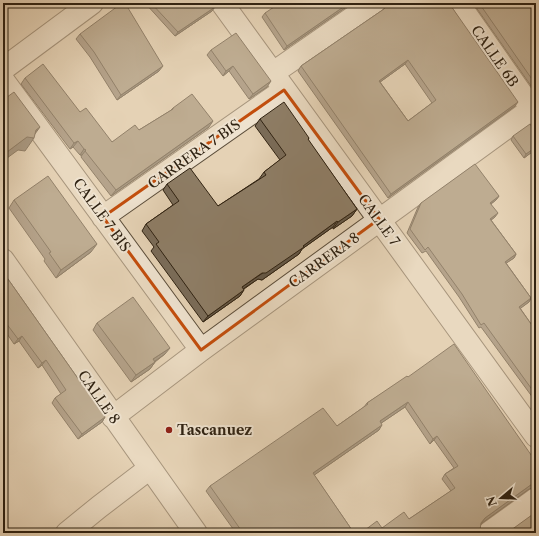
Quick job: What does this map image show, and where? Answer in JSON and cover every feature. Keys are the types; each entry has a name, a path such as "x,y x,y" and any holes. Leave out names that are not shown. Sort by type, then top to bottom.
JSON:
{"street":[{"path":"3,69 92,3"},
{"name":"CALLE 7","path":"222,3 536,436"},
{"name":"CARRERA 7 BIS","path":"103,217 279,81 374,3"},
{"name":"CALLE 6B","path":"458,3 534,107"},
{"name":"CALLE 7 BIS","path":"3,80 201,350"},
{"name":"CARRERA 8","path":"113,417 201,350 534,107"},
{"name":"CALLE 8","path":"3,260 196,533"},
{"path":"67,533 150,468"},
{"path":"489,533 536,499"}],"highlighted area":[{"path":"284,90 379,219 201,350 103,217"}],"building":[{"path":"122,3 125,3 163,66 121,95 94,52 80,34"},
{"path":"151,3 213,3 215,7 178,32"},
{"path":"280,3 349,3 287,46 265,13"},
{"path":"450,3 518,102 391,194 301,66 384,9 388,4","holes":["408,60 436,100 408,121 379,81"]},
{"path":"479,3 536,3 536,85"},
{"path":"236,33 271,81 253,94 233,66 226,71 211,50"},
{"path":"43,64 80,112 86,108 112,142 135,125 139,130 173,109 192,94 213,121 116,190 78,141 74,143 25,78"},
{"path":"14,92 40,127 36,130 34,138 27,137 3,155 3,100"},
{"path":"284,102 357,209 338,222 337,221 303,246 304,247 266,273 262,273 242,287 244,290 208,316 156,244 159,242 146,224 179,201 167,184 190,168 218,206 266,175 264,172 286,155 260,119"},
{"path":"530,124 536,133 536,147 526,154 513,136"},
{"path":"475,164 499,196 490,203 498,213 490,219 516,254 505,262 531,298 519,307 536,331 536,395 484,323 481,325 462,294 428,247 425,250 410,229 421,203"},
{"path":"48,176 97,244 61,270 49,253 51,252 14,200"},
{"path":"3,272 105,417 82,434 55,398 66,390 46,360 42,363 22,336 18,339 3,319"},
{"path":"133,297 170,348 153,359 155,362 136,375 97,323"},
{"path":"454,344 536,462 536,483 532,484 485,518 481,523 481,533 361,533 377,521 382,528 404,512 409,519 455,488 445,474 458,466 437,436 433,439 408,402 380,421 382,425 313,473 354,533 243,533 210,486 323,408 337,426 368,404 367,403 407,376 408,377"},
{"path":"536,512 536,533 507,533"}],"place":[{"name":"Tascanuez","path":"169,430"}]}
